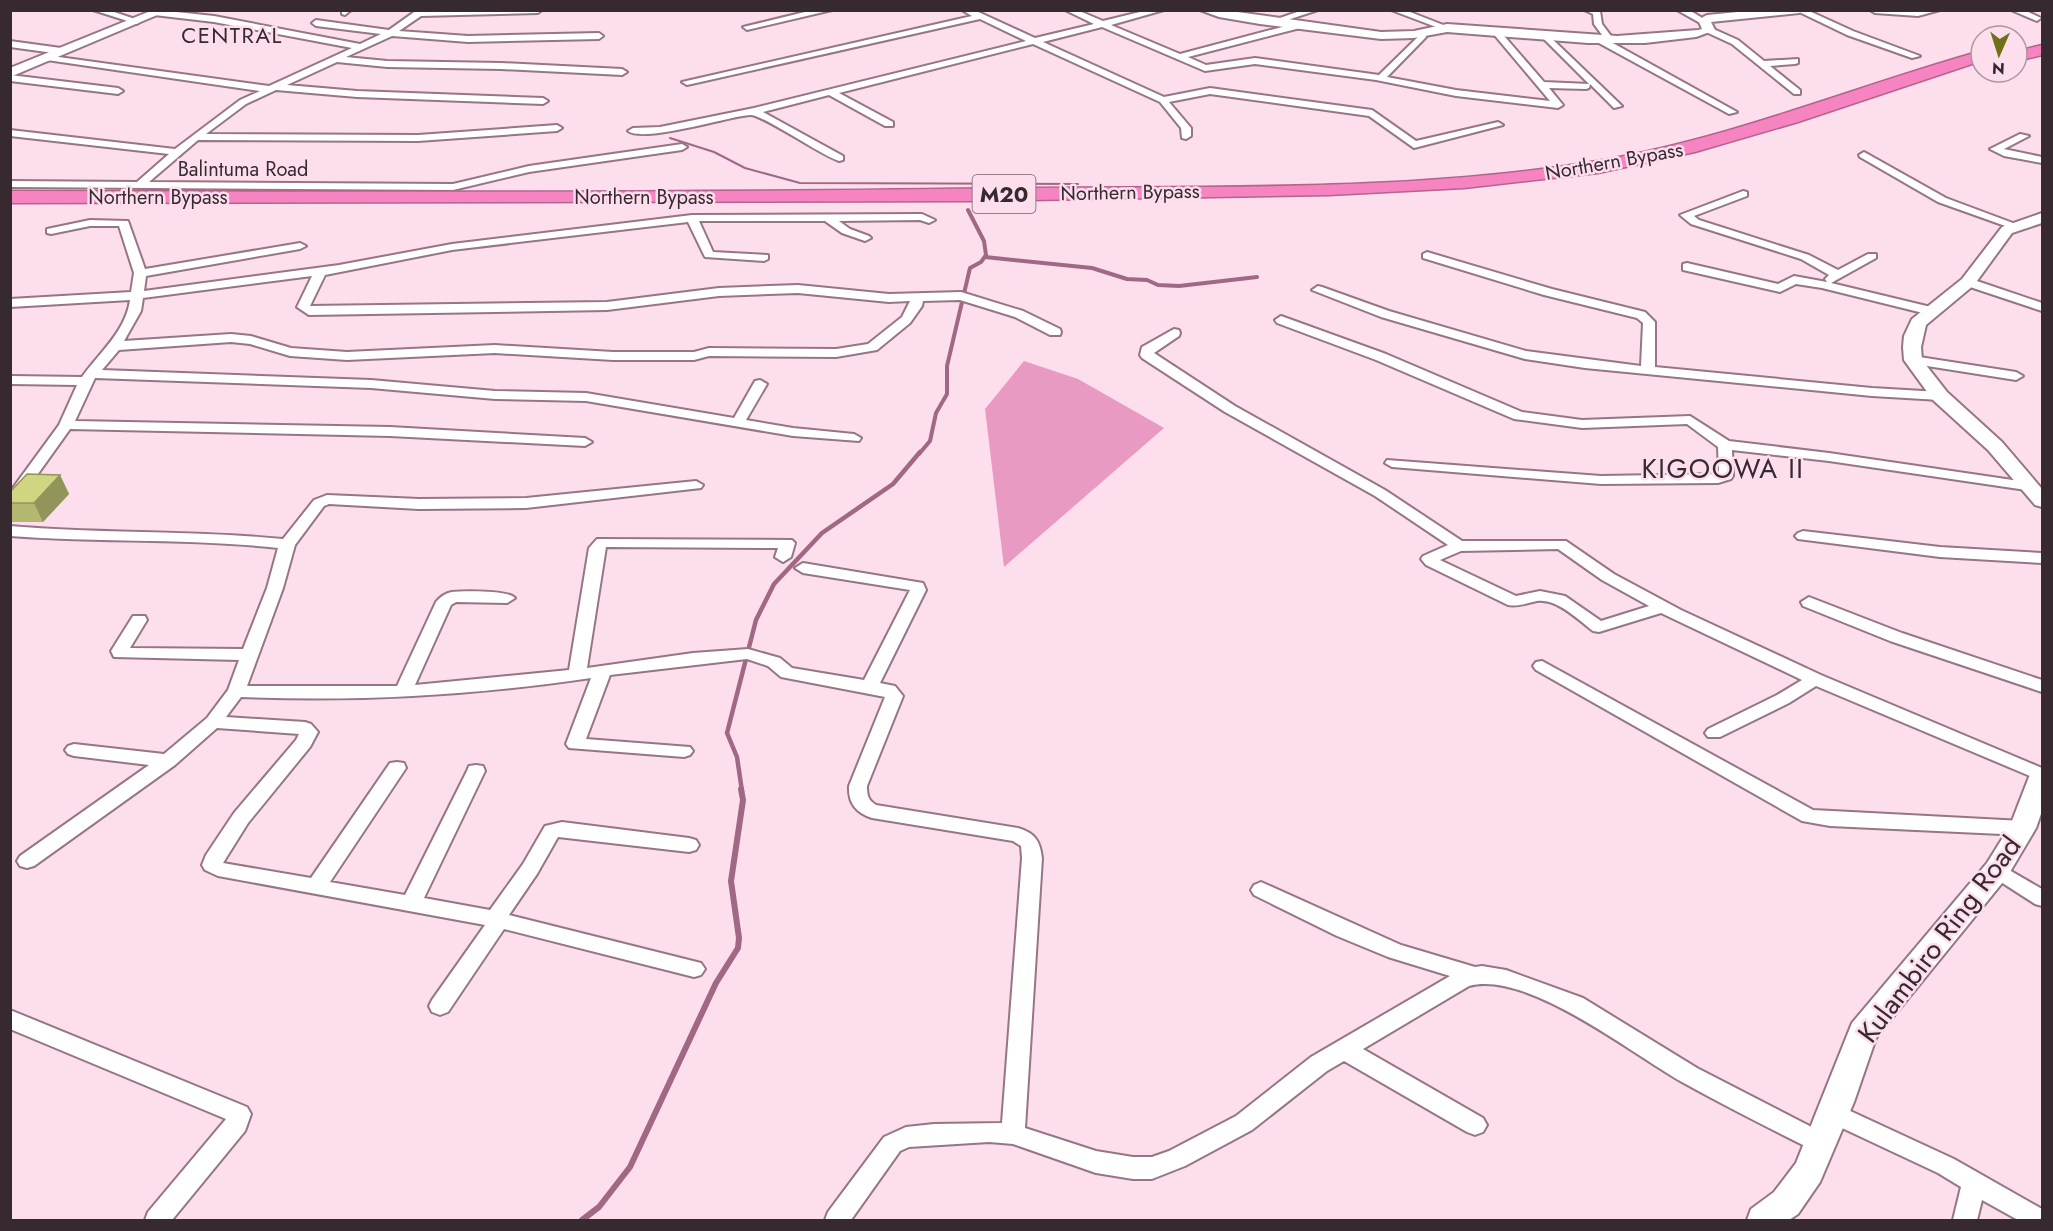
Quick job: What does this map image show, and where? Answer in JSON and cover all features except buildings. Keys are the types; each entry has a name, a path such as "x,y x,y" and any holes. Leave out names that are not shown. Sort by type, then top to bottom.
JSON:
{"highway":[{"name":"Northern Bypass","path":"10,197 976,195 1353,189 1416,185 1546,174 1683,150 1731,137 1969,60"},
{"name":"Northern Bypass","path":"10,206 300,207 1192,201 1437,194 1517,188 1657,166 1784,132 1969,71"}],"street":[{"path":"97,10 137,21"},
{"path":"421,12 538,10"},
{"path":"747,27 828,10"},
{"path":"966,10 1163,100 1186,128 1186,135"},
{"path":"1069,10 1205,68 1255,61 1380,78 1384,81 1433,89 1558,105 1496,32"},
{"path":"633,131 660,130 754,111 1160,10"},
{"path":"1205,10 1296,26 1374,35 1423,35 1447,28"},
{"path":"1271,22 1314,10"},
{"path":"1395,10 1447,28 1605,40 1658,39 1707,26 1712,18 1799,10 1850,33 1915,56"},
{"path":"1588,10 1597,13 1598,24 1605,40 1732,112"},
{"path":"1681,10 1735,42 1797,92"},
{"path":"1875,10 1918,13 1935,10"},
{"path":"2015,10 2037,18"},
{"path":"10,73 160,12 214,19 361,47"},
{"name":"Balintuma Road","path":"138,186 195,137 243,102 391,33 421,12"},
{"path":"687,82 979,17"},
{"path":"316,23 391,33 468,39 599,36"},
{"path":"1178,57 1296,26"},
{"path":"1380,78 1423,35"},
{"path":"1546,36 1617,106"},
{"path":"10,44 62,51"},
{"path":"47,57 272,88 357,94 543,101"},
{"path":"336,59 387,64 501,66 622,72"},
{"path":"1760,64 1796,61"},
{"path":"10,78 118,90"},
{"path":"1540,85 1586,86"},
{"path":"1163,100 1201,91 1219,91 1372,113 1414,145 1498,125"},
{"path":"830,92 889,124"},
{"path":"754,111 839,158"},
{"path":"195,137 418,138 557,128"},
{"path":"10,133 177,152"},
{"path":"2024,136 1995,149 2008,154 2043,160"},
{"name":"Balintuma Road","path":"138,186 453,188 529,169 682,147"},
{"path":"1864,155 1942,200 2015,226"},
{"path":"10,184 138,186"},
{"path":"1743,194 1686,215 1695,222 1806,257 1838,275"},
{"path":"10,303 105,298 319,273 453,247 692,218 922,217 929,220"},
{"path":"692,218 709,255 764,257"},
{"path":"827,218 846,231 865,238"},
{"path":"2038,494 1995,446 1940,396 1913,360 1912,336 1918,322 1968,282 2007,230 2043,218"},
{"path":"10,503 66,425 88,378 115,346 135,311 140,273 124,223 90,223 51,231"},
{"path":"140,273 300,246"},
{"path":"1427,256 1548,292 1641,315 1649,322 1648,369"},
{"path":"1822,284 1872,256"},
{"path":"1687,267 1780,288 1794,280 1822,284 1931,311"},
{"path":"319,273 316,284 303,307 309,311 607,306 752,289 798,289 843,292 861,296 961,296 1012,312 1055,332"},
{"path":"1968,282 2043,307"},
{"path":"1318,290 1385,314 1506,351 1585,364 1872,392 1940,396"},
{"path":"115,346 231,338 251,340 290,352 347,356 495,349 623,356 688,356 709,352 836,353 877,345 906,320 916,306 917,297"},
{"path":"1281,320 1381,357 1519,416 1582,424 1690,420 1725,445 1829,457 2038,494"},
{"path":"1174,333 1148,350 1147,355 1230,409 1380,493 1459,546"},
{"path":"1913,360 2016,376"},
{"path":"10,380 88,378 371,384 495,395 586,397 804,433 854,438"},
{"path":"738,422 760,384"},
{"path":"66,425 338,428 585,442"},
{"path":"1392,463 1601,480 1718,479 1726,476 1725,445"},
{"path":"27,861 168,761 213,722 236,691 275,588 287,544 319,503 327,499 419,504 526,503 696,485"},
{"path":"10,531 87,537 169,538 287,544"},
{"path":"1803,536 1940,552 2043,558"},
{"path":"577,674 597,548 602,542 787,543 783,557"},
{"path":"1663,608 1599,627 1559,600 1540,596 1514,601 1429,559 1459,546 1561,544 1608,577 1663,608 1815,679 2043,776"},
{"path":"804,568 917,586 918,590 870,686"},
{"path":"404,690 447,600 453,597 507,598"},
{"path":"1809,602 1896,636 2043,686"},
{"path":"139,620 118,651 120,653 250,655"},
{"path":"236,691 317,694 531,681 603,670 748,654 758,655 774,662 787,673 889,690 894,696 858,786 859,802 872,811 1018,835 1030,843 1032,858 1013,1134"},
{"path":"1542,666 1809,816 1830,819 2032,817"},
{"path":"603,670 575,744 684,751"},
{"path":"1714,733 1783,699 1815,679"},
{"path":"213,722 293,727 309,732 304,742 241,818 212,865 239,874 497,920 694,969"},
{"path":"74,750 168,761"},
{"path":"315,888 397,768"},
{"path":"411,904 476,771"},
{"name":"Kulambiro Ring Road","path":"1763,1221 1786,1203 1808,1172 1863,1032 1997,870 2032,817 2043,776"},
{"path":"440,1006 552,831 562,829 689,845"},
{"path":"1997,870 2043,899"},
{"path":"1261,890 1344,930 1395,951 1473,975"},
{"path":"837,1221 892,1144 898,1140 934,1134 988,1132 1013,1134 1096,1162 1152,1168 1177,1159 1244,1124 1319,1064 1343,1049 1473,975 1482,974 1506,978 1575,1004 1689,1075 1821,1143"},
{"path":"10,1019 239,1114 237,1124 157,1221"},
{"path":"1343,1049 1475,1125"},
{"path":"1833,1113 1946,1166 2039,1221"},
{"path":"1965,1221 1974,1182"}],"shaded area":[{"path":"1024,361 1078,379 1164,428 1004,567 985,409"}],"waterway":[{"path":"670,138 714,152 745,168 800,183 1078,184"},
{"path":"919,454 930,441 936,413 947,394 947,366 970,268 981,262 986,255 984,241 968,210"},
{"path":"985,257 1092,268 1127,279 1147,280 1158,285 1179,286 1257,277"},
{"path":"742,791 737,757 727,733 756,620 774,584 822,533 893,484 920,452"},
{"path":"582,1220 599,1207 630,1167 716,983 738,948 739,938 731,881 743,800 741,789"}],"district":[{"name":"CENTRAL","path":"232,35"},
{"name":"KIGOOWA II","path":"1723,469"}]}
